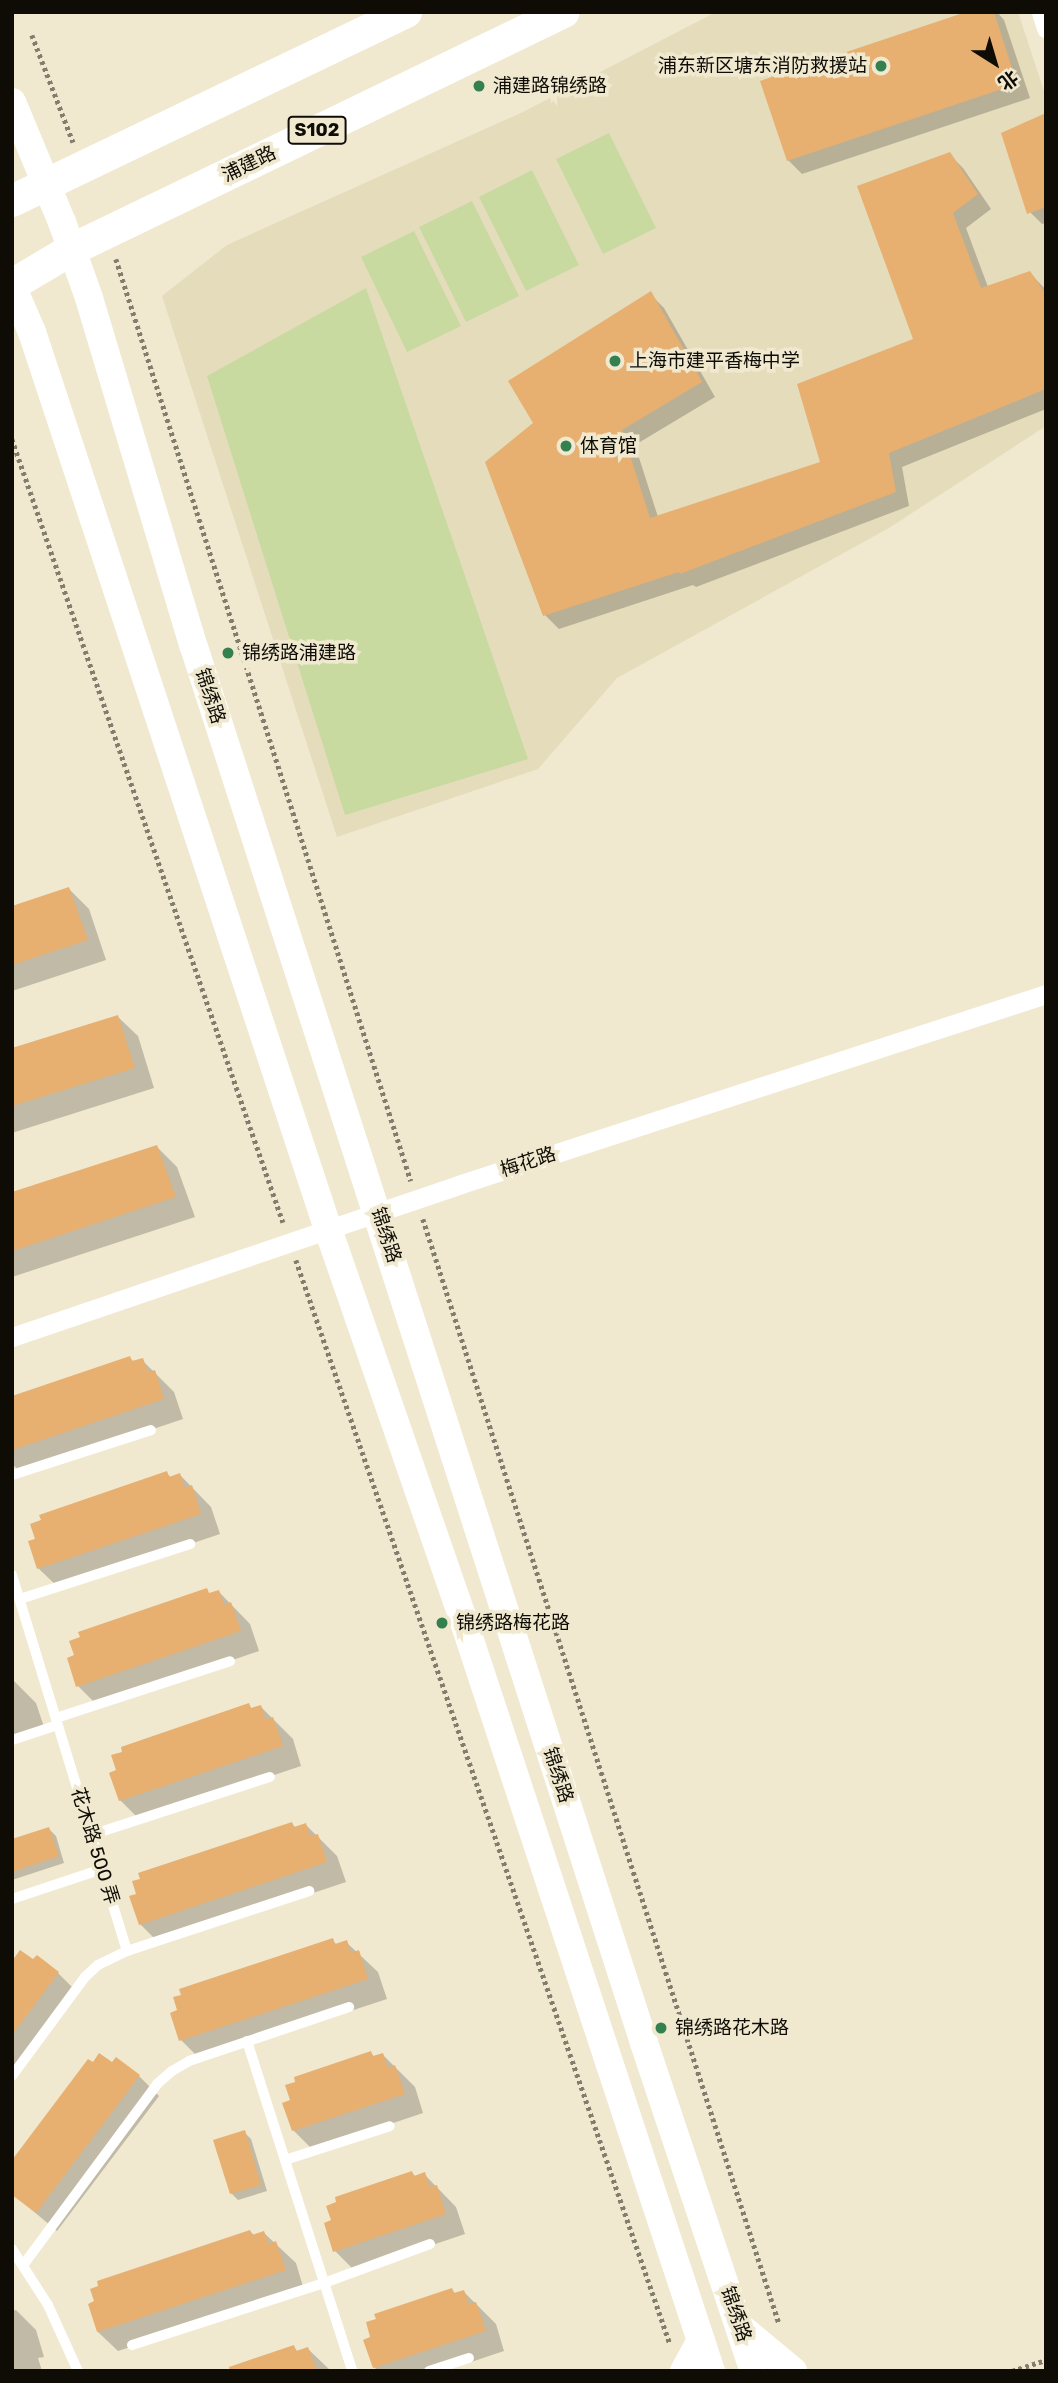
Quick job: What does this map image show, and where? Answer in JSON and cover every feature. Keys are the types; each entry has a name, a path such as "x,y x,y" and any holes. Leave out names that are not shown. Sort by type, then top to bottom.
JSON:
{"main road":[{"path":"12,201 406,12"},
{"name":"浦建路","path":"12,286 71,250 564,12"},
{"name":"锦绣路","path":"12,102 89,298 194,647 644,2043 754,2371"},
{"path":"12,286 32,332 328,1230 462,1616 711,2371"},
{"path":"740,2328 793,2371"},
{"path":"679,2364 701,2340"}],"street":[{"path":"1041,12 1046,28"},
{"name":"梅花路","path":"12,1337 378,1212 1046,994"}],"lane":[{"path":"12,1475 151,1430"},
{"path":"18,1606 190,1544"},
{"name":"花木路 500 弄","path":"12,1575 18,1606 57,1722 127,1951"},
{"path":"12,1740 230,1661"},
{"path":"91,1835 270,1777"},
{"path":"12,1899 102,1869"},
{"path":"12,2076 85,1977 98,1965 127,1951 309,1891"},
{"path":"24,2264 157,2084 189,2061 349,2007"},
{"path":"247,2042 352,2371"},
{"path":"285,2160 390,2126"},
{"path":"132,2345 324,2283 430,2244"},
{"path":"12,2249 48,2305 78,2371"},
{"path":"429,2371 470,2358"}],"path":[{"path":"12,439 679,2364"},
{"path":"1012,2371 1046,2360"}],"shaded area":[{"name":"上海市建平香梅中学","path":"716,12 1018,12 1046,97 1046,426 889,528 617,678 538,769 337,837 162,296 227,245 523,112"}],"green space":[{"path":"609,133 656,228 603,254 556,159"},
{"path":"532,170 579,265 526,291 479,197"},
{"path":"472,201 519,296 466,322 419,227"},
{"path":"414,231 461,326 407,352 361,257"},
{"path":"366,288 528,759 345,815 207,376"}],"building":[{"path":"966,12 994,12 1017,84 787,161 760,81"},
{"path":"1046,113 1046,207 1027,214 1001,133"},
{"path":"950,152 978,194 953,213 981,288 1030,271 1046,294 1046,389 889,453 896,492 680,574 679,572 543,616 485,462 533,423 508,381 651,291 702,382 622,430 650,518 820,462 797,384 913,339 857,186"},
{"path":"69,887 88,940 12,965 12,906"},
{"path":"118,1015 135,1068 12,1106 12,1048"},
{"path":"157,1145 176,1197 12,1251 12,1192"},
{"path":"130,1356 132,1361 143,1358 148,1372 155,1370 164,1399 12,1450 12,1396"},
{"path":"167,1471 169,1477 180,1473 185,1488 192,1485 201,1514 37,1569 28,1541 35,1539 30,1524 41,1520 39,1515"},
{"path":"207,1588 209,1593 219,1590 224,1605 231,1602 241,1631 76,1687 67,1658 74,1655 69,1641 80,1637 78,1632"},
{"path":"249,1703 251,1708 261,1705 266,1720 273,1717 283,1746 119,1801 109,1773 116,1770 111,1755 122,1752 121,1747"},
{"path":"292,1822 294,1827 306,1823 310,1836 318,1834 327,1862 139,1925 129,1896 136,1894 132,1881 140,1879 138,1873"},
{"path":"49,1827 59,1856 12,1872 12,1839"},
{"path":"333,1938 335,1944 347,1940 351,1953 359,1950 368,1979 179,2041 170,2013 177,2010 173,1997 181,1995 179,1989"},
{"path":"20,1950 33,1959 37,1955 59,1972 12,2035 12,1961"},
{"path":"371,2051 373,2056 383,2053 388,2068 395,2065 405,2094 292,2131 282,2103 290,2100 285,2085 295,2082 294,2077"},
{"path":"99,2053 112,2062 116,2057 140,2075 36,2213 12,2195 12,2160 88,2059 93,2062"},
{"path":"245,2130 261,2185 230,2194 213,2140"},
{"path":"412,2171 414,2176 425,2172 430,2187 437,2185 446,2214 333,2252 324,2223 331,2220 326,2206 336,2202 335,2197"},
{"path":"250,2230 252,2235 264,2231 269,2244 276,2241 286,2270 97,2332 88,2304 94,2301 90,2289 98,2286 97,2281"},
{"path":"452,2288 454,2293 464,2290 469,2304 476,2302 486,2331 373,2368 363,2340 370,2337 366,2322 376,2319 374,2314"},
{"path":"294,2345 296,2351 308,2347 317,2371 230,2371 229,2367"}],"place":[{"name":"浦东新区塘东消防救援站","path":"881,66"},
{"name":"浦建路锦绣路","path":"479,86"},
{"name":"上海市建平香梅中学","path":"615,361"},
{"name":"体育馆","path":"566,446"},
{"name":"锦绣路浦建路","path":"228,653"},
{"name":"锦绣路梅花路","path":"442,1623"},
{"name":"锦绣路花木路","path":"661,2028"}]}
